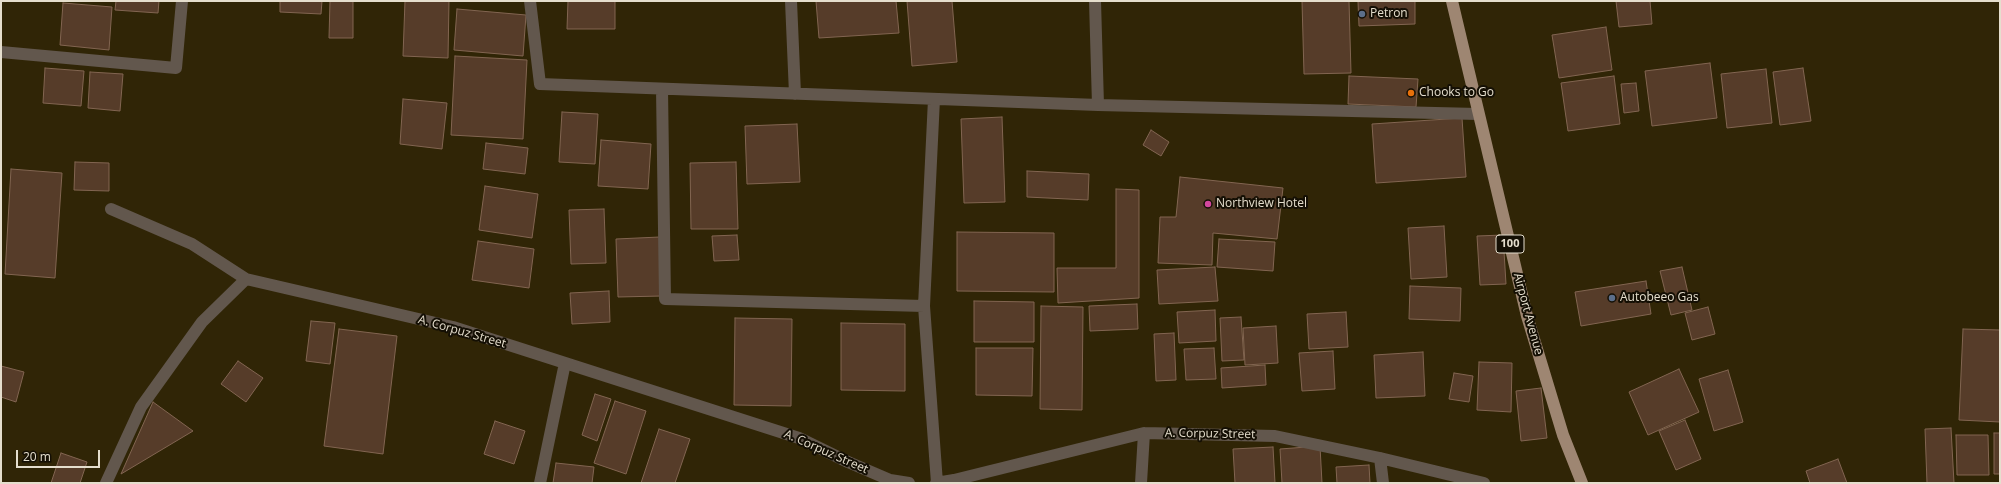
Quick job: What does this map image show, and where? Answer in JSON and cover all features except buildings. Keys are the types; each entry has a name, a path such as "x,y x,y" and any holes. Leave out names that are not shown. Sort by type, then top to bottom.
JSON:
{"main road":[{"name":"Airport Avenue","path":"1452,1 1527,316 1563,435 1582,483"}],"street":[{"path":"1,52 176,68 182,1"},
{"path":"530,1 540,84 1098,105 1478,114"},
{"path":"791,1 795,94"},
{"path":"1095,1 1098,105"},
{"path":"662,89 665,299 924,306"},
{"path":"934,99 924,306 936,483"},
{"name":"A. Corpuz Street","path":"111,209 192,244 246,279 454,327 799,438 848,462 890,480 909,483"},
{"path":"106,483 141,407 202,322 246,279"},
{"path":"540,483 565,362"},
{"path":"1141,483 1144,433"},
{"name":"A. Corpuz Street","path":"936,483 954,480 1144,433 1275,436 1380,458 1484,483"},
{"path":"1380,458 1383,483"}],"place":[{"name":"Petron","path":"1362,14"},
{"name":"Chooks to Go","path":"1411,93"},
{"name":"Northview Hotel","path":"1208,204"},
{"name":"Autobeeo Gas","path":"1612,298"}]}
